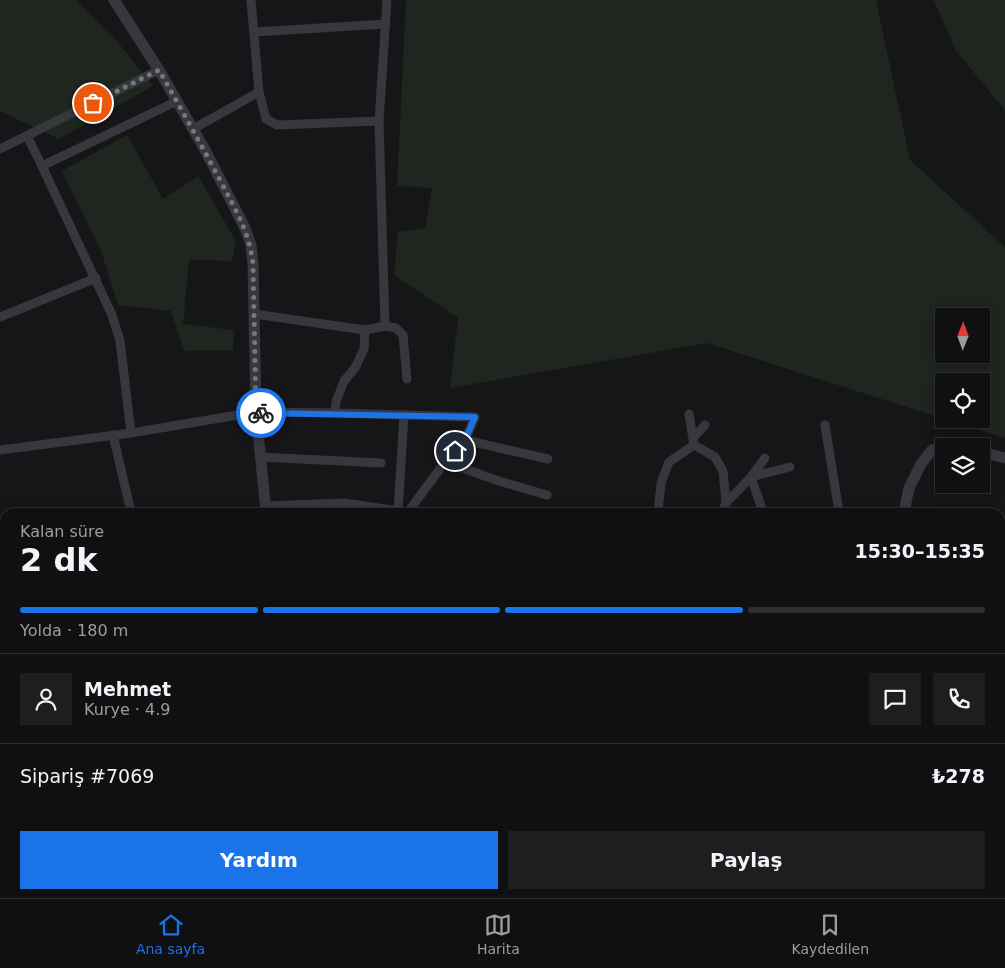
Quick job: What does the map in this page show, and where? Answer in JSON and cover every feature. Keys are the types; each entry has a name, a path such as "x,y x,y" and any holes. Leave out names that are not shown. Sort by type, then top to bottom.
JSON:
{"street":[{"path":"114,0 159,70 193,129 244,228 250,245 254,314 256,412 265,508"},
{"path":"251,0 259,92 266,119 277,125 379,121"},
{"path":"385,326 379,121 387,0"},
{"path":"254,32 386,24"},
{"path":"0,149 159,70"},
{"path":"193,129 259,92"},
{"path":"42,166 177,101"},
{"path":"27,136 112,315 120,341 131,433"},
{"path":"0,317 96,278"},
{"path":"254,314 365,330 385,326 396,328 403,335 407,379"},
{"path":"335,413 336,402 344,381 355,368 364,349 365,330"},
{"path":"0,450 131,433 256,412 475,417 465,440 407,508"},
{"path":"689,414 694,441 715,457 723,470 724,508"},
{"path":"404,415 404,508"},
{"path":"658,508 660,484 670,462 694,441 705,425"},
{"path":"825,425 839,508"},
{"path":"113,435 130,508"},
{"path":"465,440 548,459"},
{"path":"905,508 909,488 922,464 932,450 935,449"},
{"path":"990,454 1005,458"},
{"path":"260,457 381,463"},
{"path":"725,508 765,458"},
{"path":"445,462 547,495"},
{"path":"751,477 790,467"},
{"path":"751,477 762,508"},
{"path":"278,508 344,503 377,508"}],"shaded area":[{"path":"0,0 76,0 112,35 153,86 59,139 0,111"},
{"path":"406,0 876,0 910,160 1005,247 1005,438 973,428 990,428 990,373 935,373 935,416 707,343 450,388 458,318 394,275 398,232 425,228 432,188 397,186"},
{"path":"934,0 1005,0 1005,110 956,51"},
{"path":"127,135 163,199 198,176 236,241 232,261 189,260 183,324 234,330 233,350 184,351 171,311 118,305 101,251 62,171"}],"way so far":[{"path":"93,103 159,70 204,148 244,228 250,245 253,264 256,412 261,413"}],"route":[{"path":"261,413 475,417 465,440 455,451"}]}
